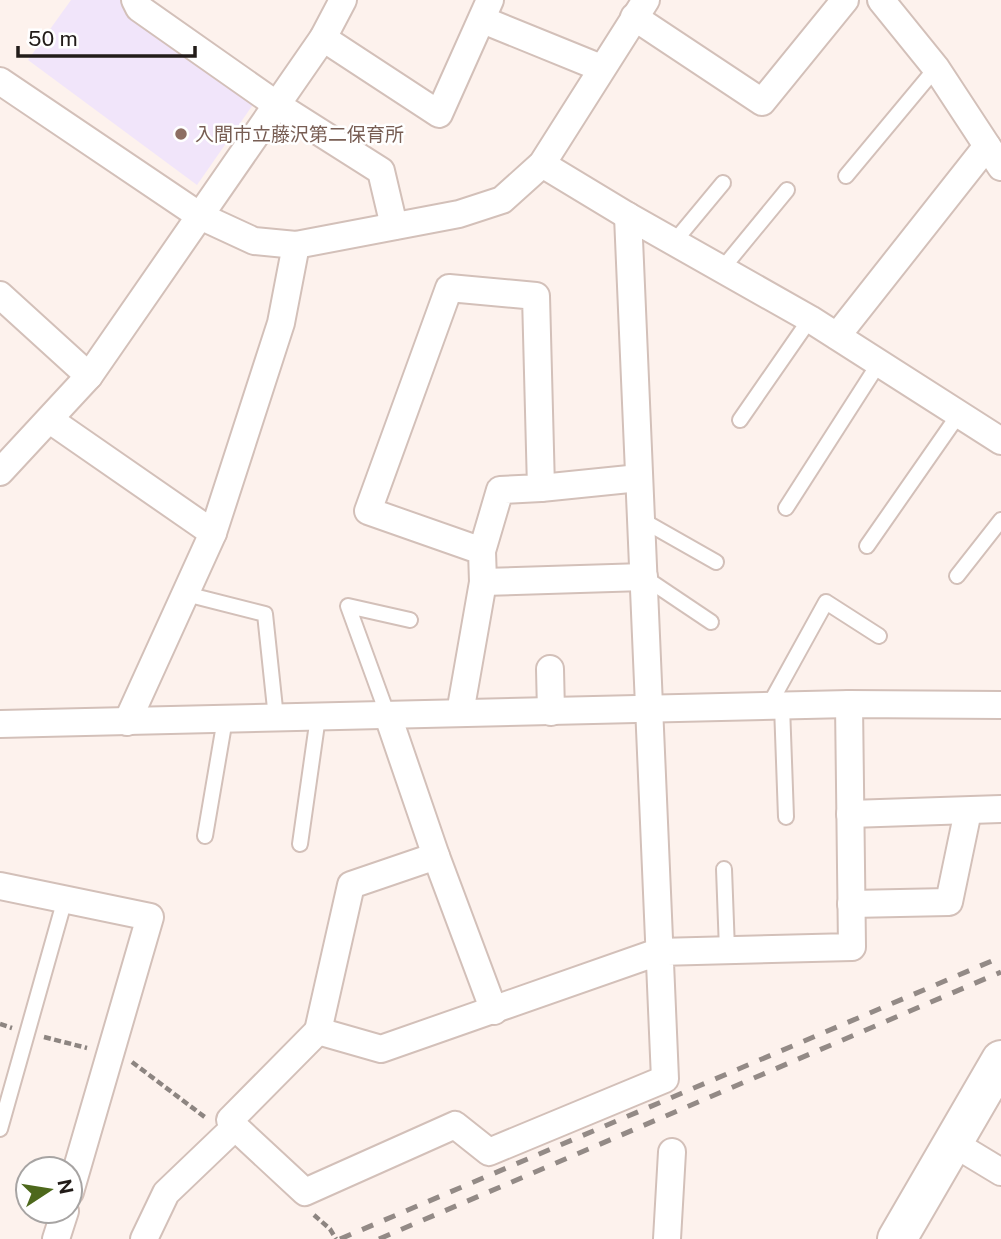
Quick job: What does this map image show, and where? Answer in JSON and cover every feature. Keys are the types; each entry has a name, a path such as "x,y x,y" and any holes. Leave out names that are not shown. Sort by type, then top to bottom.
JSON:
{"street":[{"path":"135,0 139,8 277,105 381,171 394,226"},
{"path":"0,472 89,376 323,37 343,0"},
{"path":"0,81 201,216 254,242 296,245 459,214 502,200 542,164 640,8 762,102 845,0"},
{"path":"837,336 994,156 936,68 881,0"},
{"path":"323,37 439,114 486,10 601,68"},
{"path":"542,164 810,319 1001,441"},
{"path":"230,1133 305,1192 455,1125 489,1152 665,1079 628,216"},
{"path":"127,722 213,533 281,323 296,245"},
{"path":"482,551 368,511 449,288 536,296 541,488"},
{"path":"0,295 89,376"},
{"path":"50,420 213,533"},
{"path":"460,713 483,582 482,551 500,490 639,478"},
{"path":"483,582 644,577"},
{"path":"550,669 551,712"},
{"path":"0,724 849,704 1001,705"},
{"path":"318,1031 381,1049 658,952 852,947 849,704"},
{"path":"388,716 436,856 494,1011"},
{"path":"850,814 1001,809"},
{"path":"850,904 949,902 968,811"},
{"path":"144,1239 166,1193 230,1133 230,1120 318,1031 351,885 436,856"},
{"path":"0,886 150,917 81,1155"},
{"path":"897,1239 999,1068"},
{"path":"953,1143 1001,1172"},
{"path":"667,1239 672,1152"}],"lane":[{"path":"846,176 936,68"},
{"path":"674,242 723,184"},
{"path":"722,269 787,190"},
{"path":"740,420 810,319"},
{"path":"786,508 879,363"},
{"path":"867,546 959,414"},
{"path":"642,520 716,562"},
{"path":"957,576 1001,520"},
{"path":"644,577 711,622"},
{"path":"186,594 265,614 276,718"},
{"path":"786,817 775,706 826,602 879,636"},
{"path":"388,716 348,606 410,620"},
{"path":"300,844 318,717"},
{"path":"205,836 225,719"},
{"path":"724,869 727,950"},
{"path":"0,1129 65,899"}],"path":[{"path":"0,1024 133,1062 230,1133"},
{"path":"309,1211 330,1229 336,1239"}],"shaded area":[{"name":"入間市立藤沢第二保育所","path":"71,0 146,0 268,83 197,185 28,60"}],"railway":[{"path":"340,1239 1001,957"},
{"path":"379,1239 1001,972"}],"place":[{"name":"入間市立藤沢第二保育所","path":"181,134"}]}
